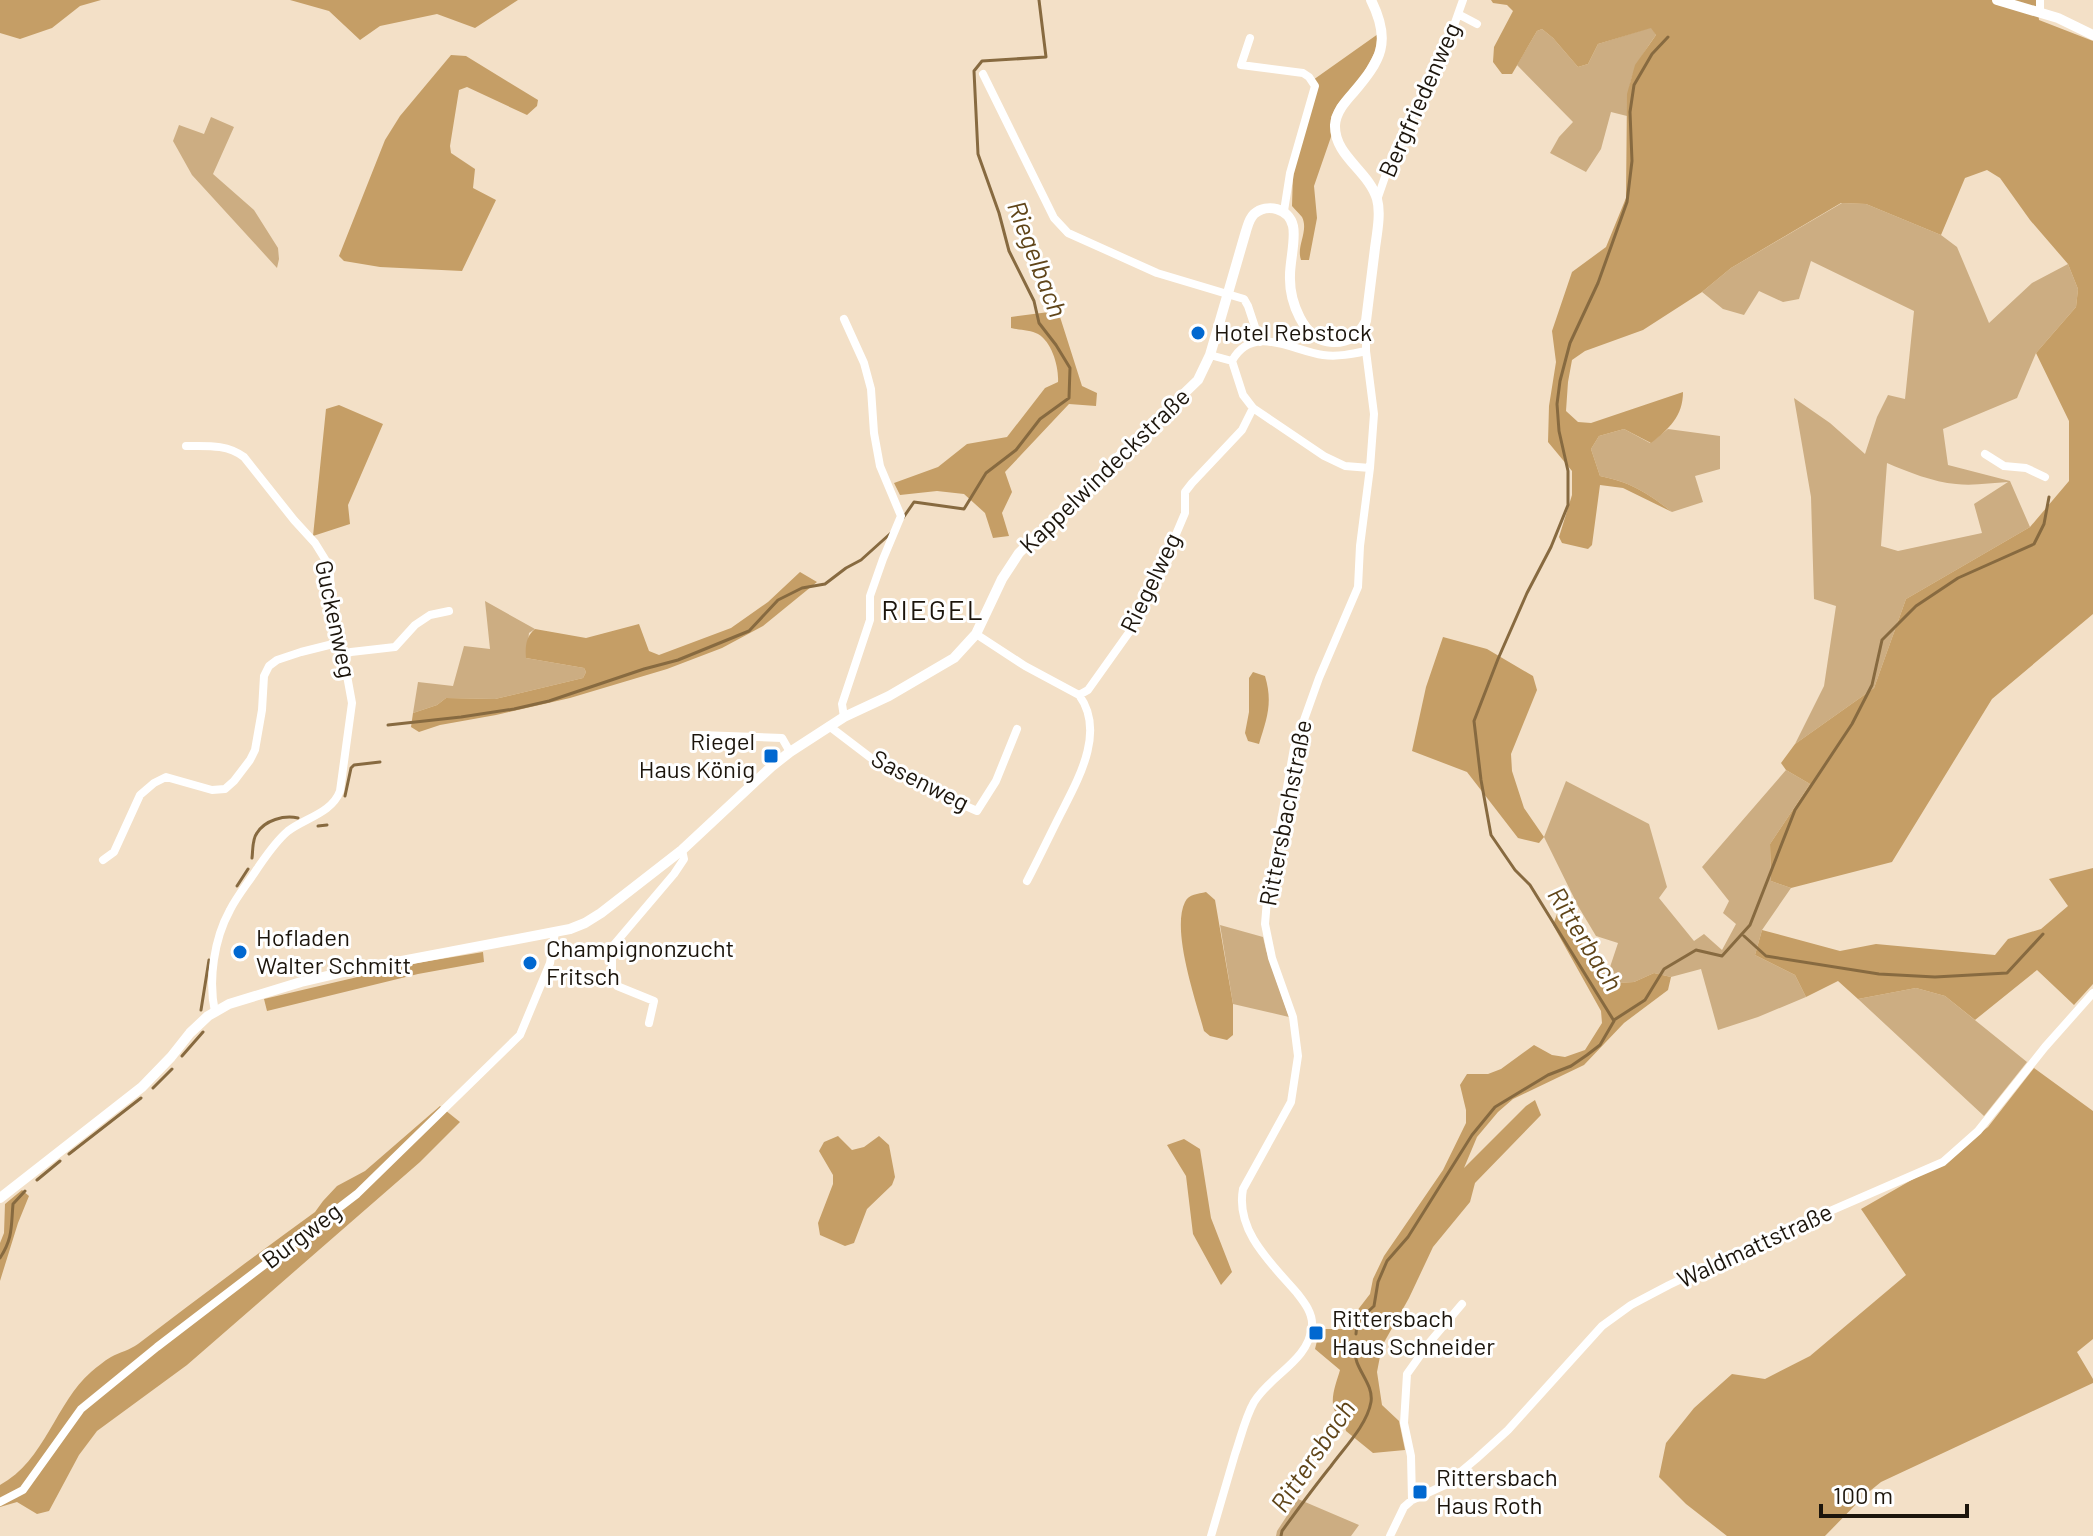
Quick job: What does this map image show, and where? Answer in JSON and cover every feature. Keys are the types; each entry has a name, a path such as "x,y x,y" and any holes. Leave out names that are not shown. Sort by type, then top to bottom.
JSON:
{"street":[{"path":"1250,38 1241,65 1303,73 1315,86 1290,173 1284,211 1289,215 1294,229 1291,293 1304,325 1319,340 1340,342 1353,338 1366,321 1377,200 1368,182 1343,151 1335,124 1344,103 1378,57 1382,44 1380,17 1371,0"},
{"name":"Bergfriedenweg","path":"1377,200 1395,148 1446,48 1463,0"},
{"path":"1997,0 2058,18 2093,35"},
{"path":"2040,0 2040,12"},
{"path":"1458,14 1477,24"},
{"path":"983,74 1054,218 1068,233 1157,273 1244,299 1260,342"},
{"name":"Kappelwindeckstraße","path":"0,1198 142,1087 190,1033 215,1012 236,1001 315,978 555,932 585,923 682,850 790,752 844,717 889,696 954,658 976,634 1002,579 1019,553 1190,390 1204,371 1210,355 1250,220 1256,212 1265,209 1284,211"},
{"path":"844,319 864,363 871,389 880,466 901,516 870,596 870,620 842,704 844,717"},
{"name":"Rittersbachstraße","path":"1211,1536 1244,1425 1253,1405 1296,1359 1312,1324 1309,1311 1301,1299 1255,1244 1243,1217 1241,1199 1243,1189 1291,1102 1298,1056 1296,1032 1267,936 1267,900 1294,748 1314,690 1358,587 1374,414 1366,351 1366,321"},
{"path":"1232,361 1243,347 1260,342 1279,342 1321,355 1346,356 1366,351"},
{"path":"1210,355 1232,361"},
{"path":"1232,361 1243,395 1253,408 1334,461 1345,466 1370,468"},
{"name":"Riegelweg","path":"1079,695 1088,690 1135,624 1171,555 1185,513 1185,492 1242,430 1253,408"},
{"name":"Guckenweg","path":"186,446 223,446 238,452 315,543 328,564 332,625 352,703 337,799 279,839 231,908 221,931 215,963 212,990 215,1012"},
{"path":"1985,454 2004,466 2026,468 2045,477"},
{"path":"341,656 395,647 408,631 430,615 449,611"},
{"path":"976,634 1033,671 1079,695 1089,715 1085,764 1027,881"},
{"path":"103,860 114,852 140,795 154,783 166,777 212,790 225,789 234,781 255,750 264,676 269,666 277,660 337,643"},
{"name":"Sasenweg","path":"829,726 871,758 929,790 977,811 996,781 1017,729"},
{"path":"699,735 782,738 790,752"},
{"path":"649,1023 654,1001 617,986 612,979 612,947 674,874 684,859 682,850"},
{"name":"Burgweg","path":"0,1502 23,1490 81,1409 357,1194 520,1035 550,963 555,932"},
{"name":"Waldmattstraße","path":"1412,1500 1445,1485 1476,1459 1508,1430 1602,1326 1631,1305 1761,1241 1943,1162 1978,1131 2093,993"},
{"path":"1390,1536 1404,1507 1412,1500 1411,1456 1404,1423 1407,1374 1462,1304"}],"shaded area":[{"path":"0,0 101,0 80,6 52,28 20,39 0,33"},
{"path":"290,0 518,0 475,28 437,14 380,26 360,40 329,11"},
{"path":"1491,0 2037,0 2039,20 2093,41 2093,614 1992,699 1892,862 1791,888 1771,881 1770,844 1810,784 1786,770 1781,763 1795,744 1874,688 1906,599 2030,527 2069,481 2069,421 2036,353 2076,307 2078,289 2068,264 2030,220 2000,178 1987,170 1965,178 1941,235 1866,204 1841,203 1731,268 1702,292 1643,330 1585,351 1572,360 1566,411 1578,422 1591,423 1683,392 1681,408 1674,421 1651,443 1624,429 1599,436 1591,449 1600,476 1638,489 1672,512 1623,488 1600,485 1592,545 1588,549 1562,543 1559,537 1572,495 1572,471 1548,442 1549,406 1556,362 1552,331 1572,272 1606,247 1626,198 1627,94 1635,65 1656,35 1651,28 1598,44 1588,64 1578,67 1542,29 1537,31 1512,74 1502,74 1493,62 1494,47 1513,11 1507,5"},
{"path":"1652,27 1656,35 1634,72 1627,116 1611,112 1601,149 1586,172 1550,153 1573,122 1517,65 1537,31 1542,29 1553,38 1578,67 1588,64 1598,44"},
{"path":"1378,34 1375,52 1363,74 1331,117 1332,134 1314,186 1317,218 1309,260 1301,260 1304,222 1292,206 1293,173 1313,80"},
{"path":"451,55 466,56 538,100 537,106 527,115 467,87 459,90 451,153 475,169 473,188 496,200 462,271 380,267 344,261 339,256 385,140 400,116"},
{"path":"211,117 234,127 213,174 254,210 278,248 277,268 192,175 173,141 179,125 204,134"},
{"path":"1842,203 1866,204 1941,235 1957,247 1989,323 2032,283 2068,264 2078,289 2076,307 2036,353 2017,398 1943,429 1948,465 2010,481 2030,527 1906,599 1874,688 1795,744 1824,686 1836,606 1814,599 1811,497 1794,398 1830,423 1865,454 1888,395 1905,399 1914,311 1811,261 1799,299 1783,302 1759,291 1744,315 1723,309 1702,292 1731,268","holes":["1887,463 1947,483 2008,482 1974,504 1982,533 1898,551 1881,546"]},
{"path":"1054,298 1082,386 1097,393 1096,406 1069,404 1005,472 1012,492 1002,513 1009,536 993,538 985,513 964,494 937,491 900,495 894,483 938,467 967,444 1007,437 1045,388 1058,382 1054,355 1043,338 1032,332 1011,328 1011,317 1049,312"},
{"path":"339,405 383,424 348,505 350,524 313,536 326,409"},
{"path":"1624,429 1650,443 1668,429 1720,436 1720,469 1695,476 1703,502 1672,512 1638,489 1600,476 1591,449 1599,436"},
{"path":"800,572 817,582 763,626 722,648 667,669 570,698 419,732 411,727 413,713 437,705 446,698 495,699 583,678 584,668 526,658 527,642 535,629 586,638 639,624 649,651 659,655 731,628 768,602"},
{"path":"485,601 535,629 529,633 526,658 584,668 583,678 495,699 446,698 437,705 413,713 418,682 453,686 464,646 490,649"},
{"path":"1443,637 1487,649 1533,676 1537,690 1511,754 1512,771 1524,808 1544,837 1539,843 1518,838 1467,772 1412,751 1426,687"},
{"path":"1253,672 1265,676 1269,694 1267,718 1259,744 1248,741 1245,733 1249,712 1249,678"},
{"path":"1786,770 1810,784 1770,844 1771,881 1791,888 1762,930 1755,955 1795,975 1806,997 1718,1030 1701,969 1671,977 1654,973 1634,982 1619,983 1607,976 1618,943 1596,936 1544,837 1566,781 1649,824 1667,887 1659,898 1694,941 1704,934 1722,950 1736,924 1723,913 1729,901 1702,867"},
{"path":"2093,868 2093,984 2074,1005 2037,970 1975,1020 1945,996 1916,988 1858,999 1838,981 1806,997 1795,975 1755,955 1762,930 1840,951 1876,944 1995,955 2008,939 2041,929 2068,906 2049,879"},
{"path":"1206,892 1215,900 1233,1004 1233,1035 1227,1040 1210,1036 1204,1031 1183,947 1181,914 1185,902 1191,896"},
{"path":"1557,914 1607,976 1618,983 1634,982 1654,973 1671,977 1668,990 1624,1023 1584,1065 1513,1099 1477,1137 1464,1168 1535,1100 1541,1115 1475,1183 1470,1202 1433,1247 1382,1346 1377,1372 1382,1405 1399,1421 1405,1450 1373,1453 1346,1431 1334,1409 1333,1394 1340,1370 1315,1349 1320,1329 1343,1329 1370,1294 1384,1256 1443,1170 1466,1123 1460,1085 1467,1074 1488,1074 1501,1069 1534,1045 1552,1055 1565,1057 1585,1050 1602,1023 1601,1011 1553,925"},
{"path":"1220,925 1263,937 1289,1017 1233,1004"},
{"path":"483,952 484,962 418,974 267,1011 264,999 417,963"},
{"path":"1916,988 1945,996 2027,1062 1984,1116 1858,999"},
{"path":"2034,1068 2093,1111 2093,1339 2077,1352 2093,1383 1881,1482 1825,1536 1727,1536 1686,1504 1659,1477 1666,1443 1694,1408 1732,1374 1765,1379 1810,1356 1906,1275 1861,1209 1943,1162 1988,1127"},
{"path":"440,1106 460,1122 420,1162 187,1365 97,1431 79,1455 49,1511 37,1514 17,1502 0,1507 0,1485 28,1461 68,1399 91,1372 111,1357 138,1344 315,1212 337,1186 365,1171"},
{"path":"838,1136 852,1150 864,1147 879,1136 889,1145 895,1177 892,1185 867,1209 854,1243 845,1246 820,1235 818,1223 833,1184 833,1175 819,1151 824,1142"},
{"path":"1184,1139 1200,1149 1211,1218 1232,1272 1221,1285 1193,1234 1186,1176 1167,1145"},
{"path":"22,1190 29,1196 0,1281 0,1243 4,1233 5,1204"},
{"path":"1298,1499 1359,1525 1351,1536 1276,1536"}],"waterway":[{"name":"Riegelbach","path":"903,518 914,502 964,509 986,473 1016,450 1040,419 1069,398 1070,368 1039,323 1034,301 1009,251 978,154 974,71 982,61 1046,57 1039,0"},
{"name":"Ritterbach","path":"1356,1334 1357,1322 1374,1306 1378,1282 1387,1261 1408,1237 1472,1135 1495,1107 1587,1055 1600,1045 1614,1021 1530,885 1515,870 1491,835 1474,721 1498,659 1568,505 1568,471 1559,431 1557,404 1560,381 1570,343 1598,283 1627,202 1632,161 1630,112 1634,85 1652,54 1668,37"},
{"path":"1614,1020 1645,1000 1664,969 1696,950 1722,956 1750,925 1795,810 1852,724 1872,685 1882,640 1916,606 1958,578 2034,544 2044,524 2049,497"},
{"name":"Riegelbach","path":"388,725 514,709 678,660 749,631 778,600 802,588 825,584 861,560 891,533"},
{"path":"345,796 354,765 380,762"},
{"path":"252,858 254,838 260,828 275,820 298,818"},
{"path":"318,826 327,825"},
{"path":"237,886 248,869"},
{"path":"1744,936 1766,956 1879,974 1935,977 2007,973 2043,934"},
{"path":"201,1010 209,960"},
{"path":"182,1056 203,1032"},
{"path":"153,1088 172,1069"},
{"path":"69,1154 141,1098"},
{"path":"37,1180 60,1161"},
{"path":"0,1258 9,1238 13,1204 25,1191"},
{"name":"Rittersbach","path":"1281,1536 1369,1411 1371,1395 1357,1363 1355,1349"}],"place":[{"name":"Hotel Rebstock","path":"1198,333"},
{"name":"Riegel Haus König","path":"771,756"},
{"name":"Hofladen Walter Schmitt","path":"240,952"},
{"name":"Champignonzucht Fritsch","path":"530,963"},
{"name":"Rittersbach Haus Schneider","path":"1316,1333"},
{"name":"Rittersbach Haus Roth","path":"1420,1492"}],"district":[{"name":"RIEGEL","path":"933,610"}]}
